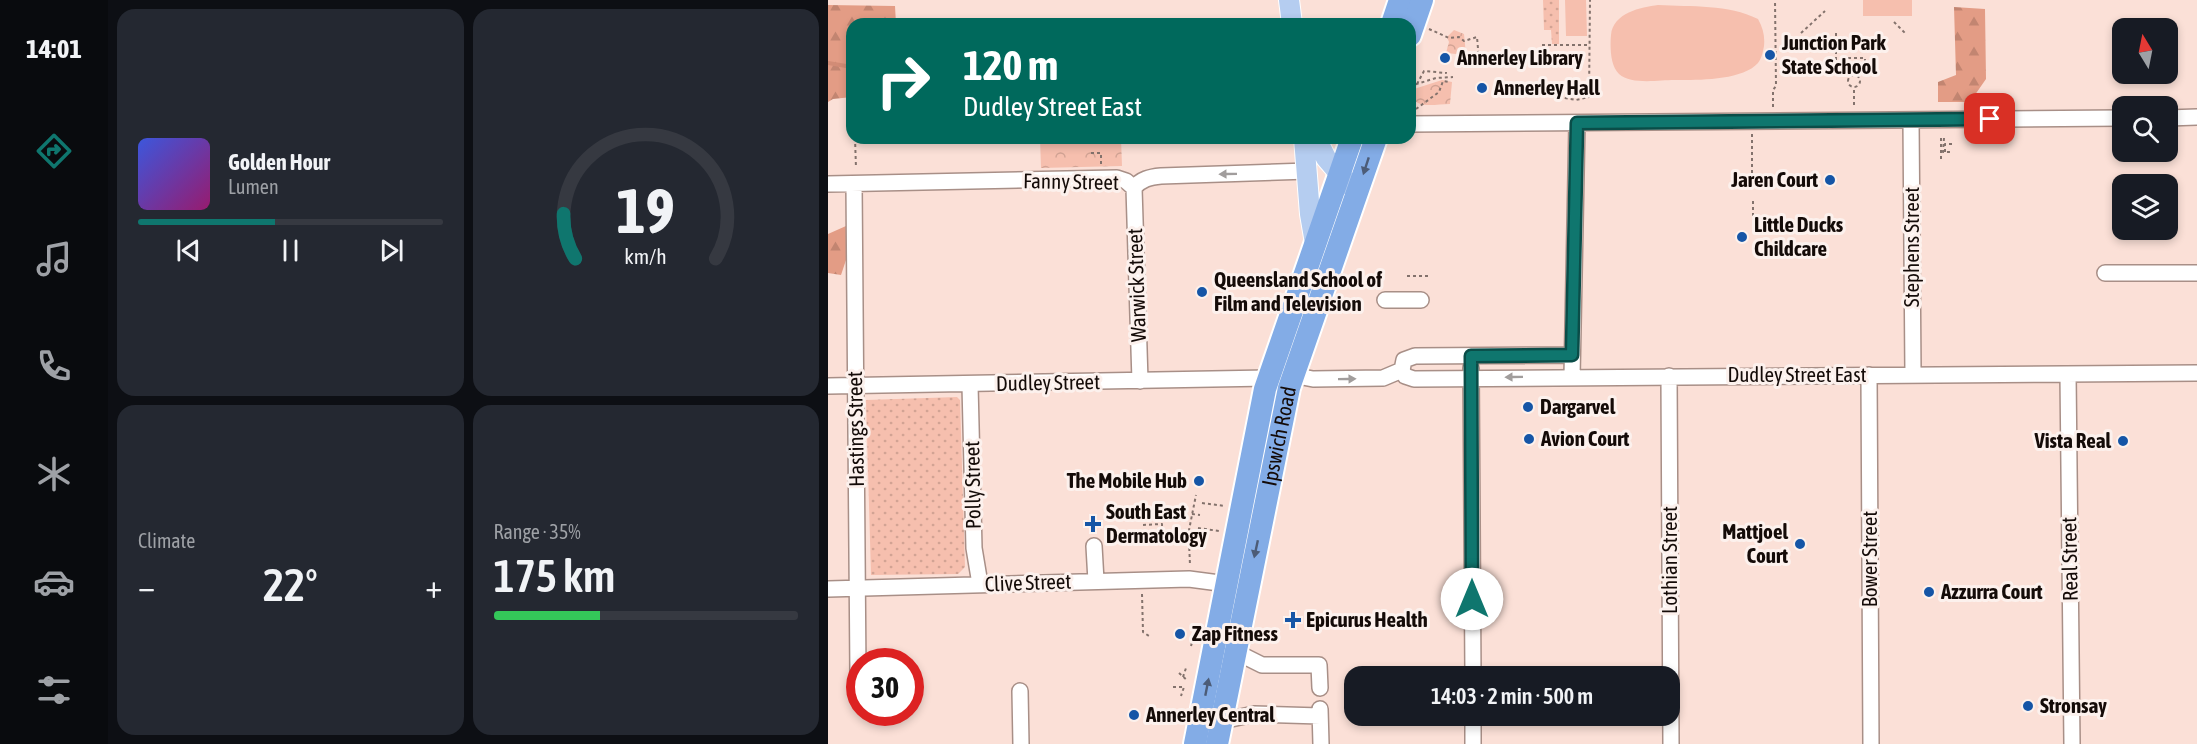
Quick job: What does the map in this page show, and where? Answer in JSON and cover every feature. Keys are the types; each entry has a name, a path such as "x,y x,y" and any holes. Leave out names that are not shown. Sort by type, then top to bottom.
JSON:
{"highway":[{"path":"1394,18 1400,0"},
{"path":"1416,18 1422,0"},
{"name":"Ipswich Road","path":"1195,744 1268,378 1350,144"},
{"name":"Ipswich Road","path":"1222,735 1234,651 1292,375 1374,144"}],"main road":[{"path":"1289,0 1291,18"},
{"path":"1305,144 1310,214 1315,243"},
{"path":"1319,144 1326,158 1357,194"}],"street":[{"path":"2178,118 2197,117"},
{"path":"1416,124 2112,118"},
{"name":"Stephens Street","path":"1911,120 1913,374"},
{"path":"1572,377 1577,123"},
{"name":"Fanny Street","path":"828,184 855,179 1122,179 1134,188 1141,181 1161,176 1308,171"},
{"name":"Hastings Street","path":"855,179 858,648"},
{"name":"Warwick Street","path":"1134,188 1140,381"},
{"path":"2105,273 2197,273"},
{"path":"1385,300 1421,300"},
{"path":"1292,375 1313,379 1383,378 1402,370 1402,362 1409,357 1572,355"},
{"path":"1471,356 1473,666"},
{"name":"Dudley Street East","path":"1402,370 1405,376 1413,379 2197,373"},
{"name":"Real Street","path":"2067,374 2072,744"},
{"name":"Bower Street","path":"1869,375 1871,744"},
{"name":"Lothian Street","path":"1669,376 1671,744"},
{"name":"Dudley Street","path":"828,386 1268,378"},
{"name":"Polly Street","path":"970,385 980,584"},
{"path":"1094,546 1096,581"},
{"name":"Clive Street","path":"828,589 1196,579 1227,584"},
{"path":"1234,651 1262,665 1319,665 1320,688"},
{"path":"1020,691 1021,744"},
{"path":"1222,735 1254,714 1320,712 1321,744"},
{"path":"1473,726 1473,744"}],"path":[{"path":"1547,95 1576,101 1590,97 1590,0"},
{"path":"1773,107 1775,0"},
{"path":"1801,33 1825,11"},
{"path":"1894,22 1905,33"},
{"path":"1435,31 1449,38 1459,37 1464,41 1477,37 1479,60"},
{"path":"1836,33 1836,65 1873,66 1873,56"},
{"path":"1542,45 1589,45"},
{"path":"1479,55 1509,55"},
{"path":"1844,66 1844,58 1865,58 1865,66"},
{"path":"1854,58 1854,75"},
{"path":"1417,84 1424,71 1446,74 1453,78"},
{"path":"1417,84 1446,74"},
{"path":"1854,75 1847,81 1854,87"},
{"path":"1854,75 1860,80 1854,87"},
{"path":"1416,109 1439,92 1443,81 1449,82"},
{"path":"1854,87 1854,106"},
{"path":"1942,138 1945,152"},
{"path":"1752,139 1752,177"},
{"path":"855,144 855,179"},
{"path":"1941,162 1946,144 1952,144"},
{"path":"1091,153 1101,153 1101,171"},
{"path":"1753,201 1753,220"},
{"path":"1407,276 1430,276"},
{"path":"1143,525 1162,524 1162,535 1188,535 1196,495"},
{"path":"1202,503 1225,506"},
{"path":"1192,514 1200,515"},
{"path":"1198,528 1218,531"},
{"path":"1128,538 1128,544"},
{"path":"1189,542 1190,565"},
{"path":"1142,592 1143,632 1149,636"},
{"path":"1191,646 1193,639"},
{"path":"1183,676 1186,668"},
{"path":"1179,673 1190,683"},
{"path":"1173,687 1184,687 1183,698"}],"green space":[{"path":"1543,0 1559,0 1559,44 1552,44 1551,30 1544,30"},
{"path":"1565,0 1586,0 1587,36 1566,36"},
{"path":"1863,0 1912,0 1912,16 1863,16"},
{"path":"828,5 895,6 896,18 846,18 846,98 828,102"},
{"path":"1658,5 1722,9 1758,19 1764,39 1758,63 1741,73 1718,78 1645,81 1624,77 1616,70 1612,61 1613,27 1622,16 1629,12"},
{"path":"1954,7 1985,9 1986,79 1970,102 1938,102 1938,82 1956,75"},
{"path":"1454,30 1464,34 1466,55 1446,53 1449,42 1447,37"},
{"path":"1442,80 1452,82 1450,104 1424,105 1419,103 1416,102 1416,88"},
{"path":"1040,144 1121,144 1122,166 1041,168"},
{"path":"846,226 847,257 841,275 828,273 828,234"},
{"path":"957,397 960,400 965,567 958,574 871,575 866,400"}],"waterway":[{"path":"828,63 846,66"}],"place":[{"name":"Junction Park State School","path":"1770,55"},
{"name":"Annerley Library","path":"1445,58"},
{"name":"Annerley Hall","path":"1482,88"},
{"name":"Jaren Court","path":"1830,180"},
{"name":"Little Ducks Childcare","path":"1742,237"},
{"name":"Queensland School of Film and Television","path":"1202,292"},
{"name":"Dargarvel","path":"1528,407"},
{"name":"Avion Court","path":"1529,439"},
{"name":"Vista Real","path":"2123,441"},
{"name":"The Mobile Hub","path":"1199,481"},
{"name":"South East Dermatology","path":"1093,524"},
{"name":"Mattjoel Court","path":"1800,544"},
{"name":"Azzurra Court","path":"1929,592"},
{"name":"Epicurus Health","path":"1293,620"},
{"name":"Zap Fitness","path":"1180,634"},
{"name":"Stronsay","path":"2028,706"},
{"name":"Annerley Central","path":"1134,715"}],"route":[{"path":"1472,599 1471,356 1572,355 1577,123 1990,119"}]}
